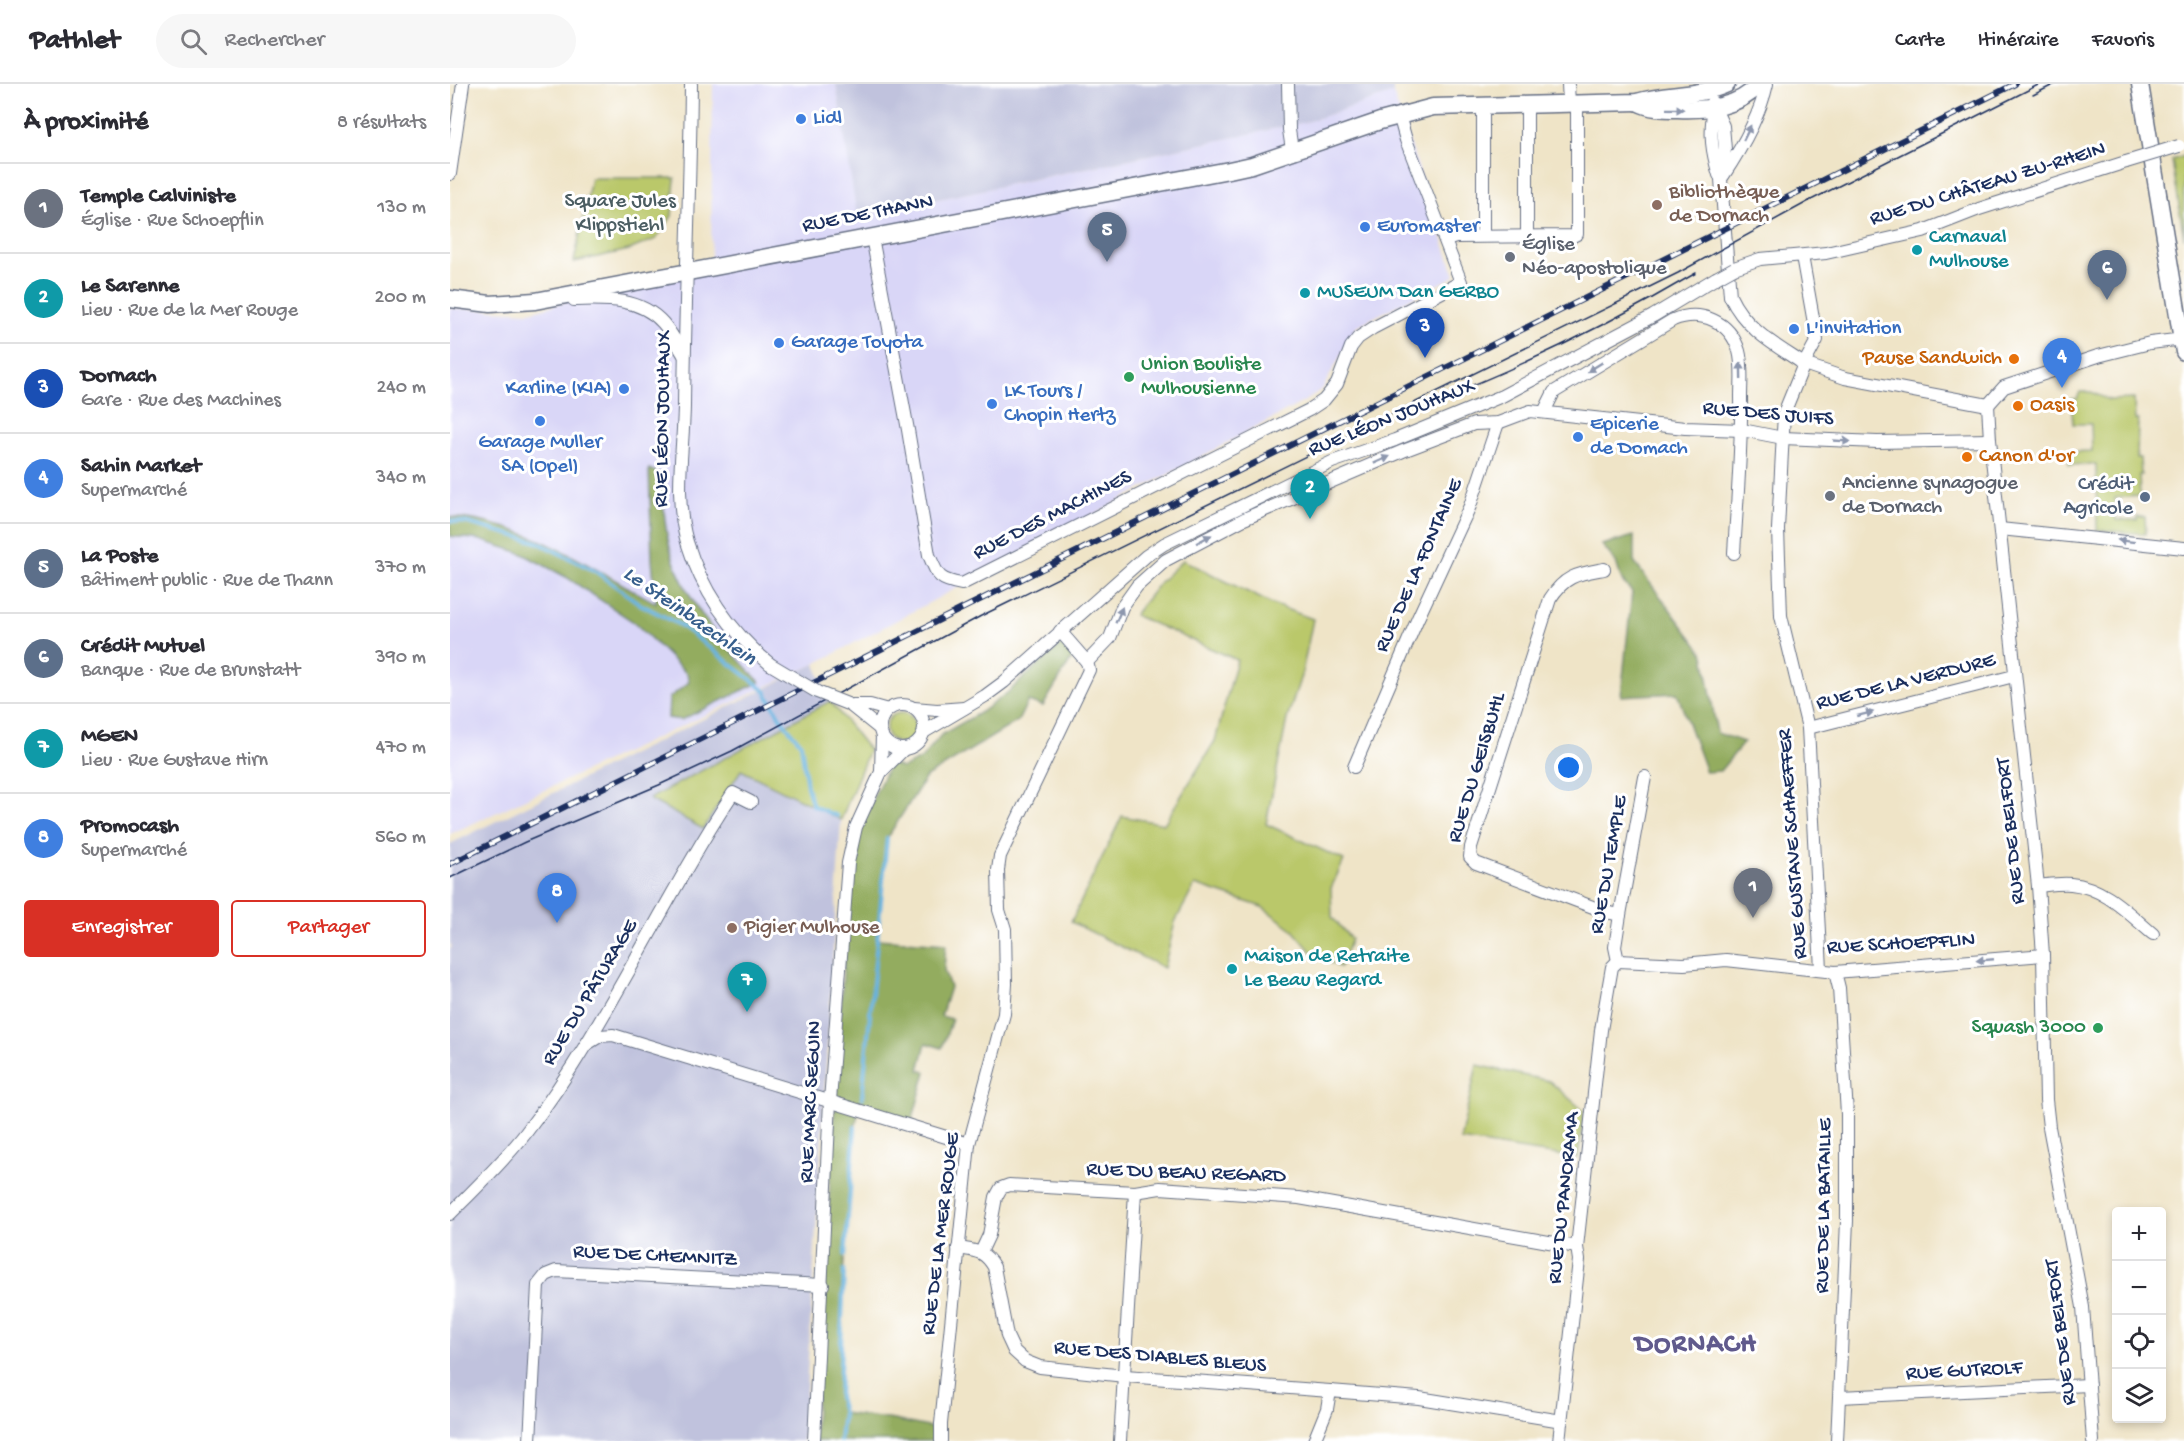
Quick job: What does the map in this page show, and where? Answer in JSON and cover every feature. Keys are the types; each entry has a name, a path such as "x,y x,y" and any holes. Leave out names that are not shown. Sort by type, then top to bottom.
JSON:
{"main road":[{"name":"RUE DE THANN","path":"450,299 490,304 535,301 1229,170 1251,165 1399,115 1433,107 1637,102 1656,96 1710,91 1727,84"},
{"path":"1714,109 1733,103 1752,92 1760,84"},
{"path":"2139,84 2183,343"},
{"name":"RUE DE THANN","path":"1637,102 1652,109 1714,109"}],"street":[{"path":"450,174 463,84"},
{"name":"RUE LÉON JOUHAUX","path":"691,84 684,410 679,474 681,515 687,543 696,567 718,607 746,643 770,664 810,688 850,705 881,732"},
{"path":"1288,84 1292,150"},
{"path":"1399,115 1406,140 1446,240 1456,237 1483,236 1573,236 1577,234 1573,104 1568,84"},
{"path":"1720,179 1748,132 1764,99 1767,84"},
{"path":"1710,91 1714,109 1723,126 1725,149 1720,179 1728,284 1735,307 1748,324 1760,334 1804,364 1845,378 1988,405 2004,387 2098,356 2150,343 2183,343"},
{"path":"1527,105 1527,235"},
{"path":"1483,107 1483,236"},
{"name":"RUE DU CHÂTEAU ZU-RHEIN","path":"1802,256 1826,253 1923,231 1979,209 2181,145"},
{"name":"RUE DES MACHINES","path":"872,237 929,555 937,573 946,581 962,584 1324,400 1337,384 1351,347 1364,333 1461,282 1446,240"},
{"path":"1802,256 1817,340 1804,364"},
{"name":"RUE LÉON JOUHAUX","path":"924,732 1004,682 1146,556 1164,544 1332,462 1463,413 1527,384 1653,316 1734,268 1760,259 1802,256"},
{"path":"535,301 612,299 641,306 665,324 684,355"},
{"path":"1060,631 1087,662 1110,638 1122,607 1137,586 1172,556 1244,519 1403,451 1474,424 1498,423 1530,411 1544,412 1554,392 1673,320 1686,316 1709,318 1724,326 1734,339 1741,362 1742,430 1734,553"},
{"name":"RUE GUSTAVE SCHAEFFER","path":"1804,364 1784,413 1778,529 1780,616 1808,728 1821,969"},
{"name":"RUE DE BELFORT","path":"1988,405 2014,676 2038,886 2043,955 2046,1100 2083,1307 2093,1441"},
{"name":"RUE DES JUIFS","path":"1544,412 1685,428 1742,430 1783,438 1877,442 1990,440"},
{"name":"RUE DE LA FONTAINE","path":"1354,767 1418,618 1470,506 1498,423"},
{"path":"2000,529 2067,534 2184,548"},
{"name":"RUE DU GEISBUHL","path":"1604,569 1573,575 1558,586 1550,599 1471,847 1470,857 1476,863 1620,915"},
{"name":"RUE DE LA MER ROUGE","path":"941,1441 969,1144 1004,1014 1005,929 999,910 1000,856 1084,684 1089,670 1087,662"},
{"name":"RUE DE LA VERDURE","path":"1808,728 2014,676"},
{"name":"RUE LÉON JOUHAUX","path":"850,705 870,705 888,710"},
{"path":"914,708 923,718 924,732 917,744 904,749 891,746 881,732 883,715 888,710 901,705 937,710 965,708"},
{"name":"RUE MARC SEGUIN","path":"881,732 881,772"},
{"name":"RUE MARC SEGUIN","path":"814,1441 830,1101 848,863 851,843 881,772 904,749"},
{"name":"RUE DU TEMPLE","path":"1617,960 1615,947 1645,777"},
{"name":"RUE DU PÂTURAGE","path":"450,1214 524,1135 548,1102 585,1045 710,828 734,793 751,802"},
{"path":"2038,886 2070,884 2090,888 2109,898 2153,934"},
{"name":"RUE SCHOEPFLIN","path":"1617,960 1683,964 1726,960 1835,972 2043,955"},
{"name":"RUE DU PANORAMA","path":"1560,1441 1579,1260 1576,1247 1601,1030 1612,967 1617,960"},
{"name":"RUE DE LA BATAILLE","path":"1835,972 1839,988 1847,1114 1847,1221 1837,1441"},
{"path":"605,1010 608,1026 613,1035"},
{"path":"585,1045 600,1036 613,1035 969,1144"},
{"name":"RUE DU BEAU REGARD","path":"981,1252 989,1235 996,1197 1001,1188 1009,1185 1135,1192 1160,1188 1299,1198 1576,1247"},
{"path":"1120,1441 1135,1192"},
{"path":"958,1248 981,1252"},
{"name":"RUE DES DIABLES BLEUS","path":"981,1252 989,1258 994,1267 1007,1336 1014,1351 1025,1361 1040,1367 1125,1376 1419,1398 1562,1421"},
{"name":"RUE DE CHEMNITZ","path":"530,1441 538,1285 546,1275 556,1271 823,1285"},
{"name":"RUE GUTROLF","path":"1840,1397 2089,1385"},
{"path":"1314,1441 1327,1409 1330,1391"}],"shaded area":[{"path":"713,84 836,84 858,216 1306,122 1393,93 1455,276 1357,326 1323,388 1305,401 815,664 450,834 450,308 530,312 711,261"},
{"path":"836,84 1393,84 1393,93 1306,122 857,216"},
{"path":"815,664 830,701 794,721 741,770 841,820 803,1441 450,1441 450,949 452,947 450,943 450,844"}],"green space":[{"path":"2184,156 2184,238 2172,160"},
{"name":"Square Jules Klippstiehl","path":"591,178 675,178 672,216 656,239 629,250 574,262"},
{"path":"2080,392 2091,392 2109,400 2134,399 2135,420 2138,420 2137,458 2140,458 2140,496 2115,498 2116,520 2137,520 2137,517 2145,517 2146,534 2097,530 2096,464 2069,465 2068,452 2092,451 2091,424 2073,424 2071,399 2077,399"},
{"path":"649,469 661,474 666,531 682,580 692,599 717,634 760,682 681,720 668,718 669,698 689,682 687,674 635,623 566,577 521,553 480,540 450,536 450,517 507,528 558,548 656,603"},
{"path":"1634,536 1634,562 1704,654 1717,733 1744,742 1720,771 1706,772 1677,693 1621,696 1632,592 1622,581 1616,562 1602,545"},
{"path":"1183,560 1272,604 1313,619 1302,673 1287,719 1266,824 1344,860 1331,888 1332,917 1351,939 1340,967 1315,956 1291,928 1262,907 1195,885 1175,922 1164,968 1071,922 1122,816 1164,824 1215,741 1237,660 1134,615 1160,582"},
{"path":"1067,639 1077,650 1043,706 1028,701 1018,721 926,777 887,838 877,939 946,944 944,970 950,987 941,1016 952,1019 942,1048 926,1043 919,1070 926,1072 911,1125 859,1110 855,1127 842,1288 839,1397 843,1413 934,1428 935,1441 814,1441 851,843 890,763 902,768 921,759 941,735 981,712 1007,693"},
{"path":"830,701 869,750 841,820 741,770 703,829 649,799"},
{"path":"901,713 912,717 916,728 912,739 901,743 890,739 886,728 890,717"},
{"path":"1477,1065 1549,1081 1584,1111 1578,1158 1460,1140"}],"waterway":[{"name":"Le Steinbaechlein","path":"450,521 468,523 537,542 595,571 640,604 680,625 765,691 781,719 801,744 807,787 813,806 837,816"},
{"name":"Le Steinbaechlein","path":"862,1098 887,838"},
{"name":"Le Steinbaechlein","path":"845,1255 855,1127"},
{"name":"Le Steinbaechlein","path":"840,1441 843,1413 839,1397 844,1270"}],"tram line":[{"path":"450,878 525,842 732,751 981,616 1678,273 1811,200 2040,84"},
{"path":"2033,95 2055,84"},
{"path":"1430,402 1566,343 1696,273"}],"railway":[{"path":"450,864 2015,84"}],"place":[{"name":"Lidl","path":"801,119"},
{"name":"Bibliothèque de Dornach","path":"1657,205"},
{"name":"Euromaster","path":"1365,227"},
{"name":"Carnaval Mulhouse","path":"1917,250"},
{"name":"Église Néo-apostolique","path":"1510,257"},
{"name":"La Poste","path":"1107,262"},
{"name":"MUSEUM Dan GERBO","path":"1305,293"},
{"name":"Crédit Mutuel","path":"2107,300"},
{"name":"L'invitation","path":"1794,329"},
{"name":"Garage Toyota","path":"779,343"},
{"name":"Dornach","path":"1425,358"},
{"name":"Pause Sandwich","path":"2014,359"},
{"name":"Union Bouliste Mulhousienne","path":"1129,377"},
{"name":"Sahin Market","path":"2062,388"},
{"name":"Karline (KIA)","path":"624,389"},
{"name":"LK Tours / Chopin Hertz","path":"992,404"},
{"name":"Oasis","path":"2018,406"},
{"name":"Garage Muller SA (Opel)","path":"540,421"},
{"name":"Epicerie de Domach","path":"1578,437"},
{"name":"Canon d'or","path":"1967,457"},
{"name":"Ancienne synagogue de Dornach","path":"1830,496"},
{"name":"Crédit Agricole","path":"2145,497"},
{"name":"Le Sarenne","path":"1310,519"},
{"name":"Temple Calviniste","path":"1753,918"},
{"name":"Promocash","path":"557,923"},
{"name":"Pigier Mulhouse","path":"732,928"},
{"name":"Maison de Retraite Le Beau Regard","path":"1232,969"},
{"name":"MGEN","path":"747,1012"},
{"name":"Squash 3000","path":"2098,1028"}],"district":[{"name":"DORNACH","path":"1696,1346"}]}
